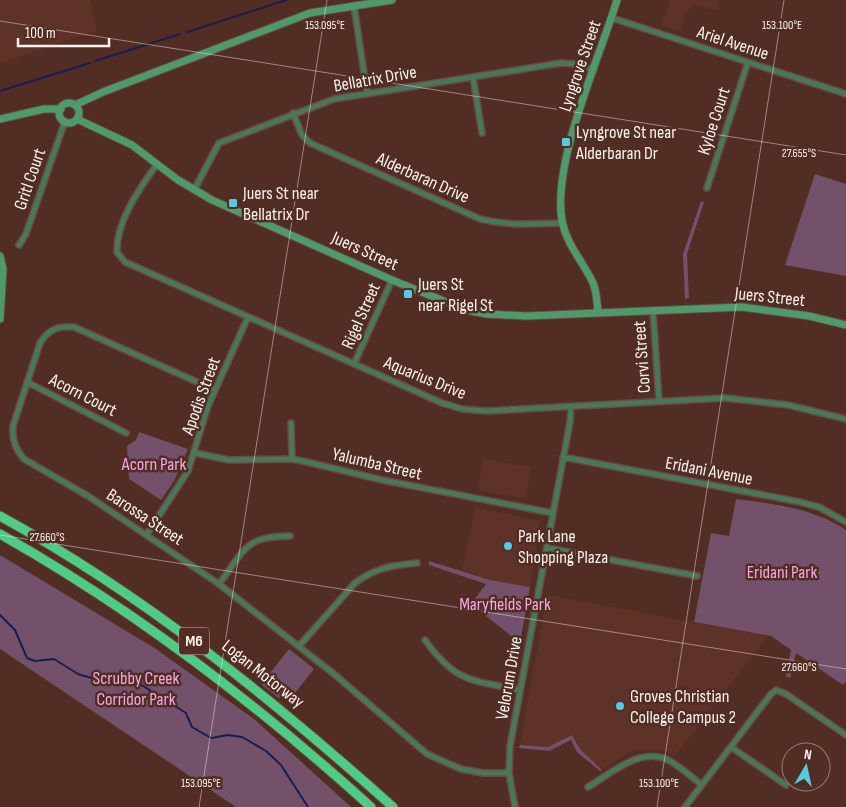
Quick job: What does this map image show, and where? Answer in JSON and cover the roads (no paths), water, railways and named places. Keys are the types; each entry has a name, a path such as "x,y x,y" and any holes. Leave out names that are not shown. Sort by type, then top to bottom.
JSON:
{"highway":[{"name":"Logan Motorway","path":"0,516 92,571 214,656 316,738 393,807"},
{"name":"Logan Motorway","path":"0,534 99,593 188,654 291,736 371,807"}],"street":[{"path":"0,119 44,109 61,109 67,104 75,105 103,92 310,13 392,0"},
{"name":"Lyngrove Street","path":"598,313 594,286 574,253 563,223 562,187 568,156 617,0"},
{"path":"354,6 367,93"},
{"name":"Ariel Avenue","path":"612,18 846,94"},
{"name":"Kyloe Court","path":"707,188 748,62"},
{"name":"Bellatrix Drive","path":"194,190 219,143 293,113 334,99 561,63 571,63 594,70"},
{"path":"473,77 482,133"},
{"path":"61,109 61,117 65,121 71,122 77,119 79,113 75,105"},
{"name":"Alderbaran Drive","path":"293,113 302,135 310,143 480,219 499,224 519,225 563,223"},
{"name":"Juers Street","path":"77,119 132,145 194,190 448,304 487,314 526,316 742,307 809,316 846,325"},
{"name":"Gritl Court","path":"19,245 26,234 65,121"},
{"name":"Aquarius Drive","path":"157,164 134,196 130,205 118,242 119,256 129,264 442,403 462,409 487,411 725,398 758,400 846,419"},
{"path":"0,256 3,269 0,319"},
{"name":"Rigel Street","path":"354,364 392,280"},
{"name":"Corvi Street","path":"653,310 659,401"},
{"name":"Apodis Street","path":"146,534 180,485 195,453 205,414 248,317"},
{"name":"Barossa Street","path":"215,390 74,327 64,326 55,328 46,333 40,342 13,426 12,439 16,450 24,459 146,534 220,584 299,646 427,754 461,769 483,773 509,773"},
{"name":"Acorn Court","path":"27,382 126,433"},
{"name":"Velorum Drive","path":"515,807 509,773 510,746 570,422 570,407"},
{"path":"291,423 292,460"},
{"name":"Yalumba Street","path":"195,453 228,460 292,460 382,480 553,513"},
{"name":"Eridani Avenue","path":"563,457 800,502 819,507 846,522"},
{"path":"220,584 248,545 260,537 290,536"},
{"path":"547,548 697,576"},
{"path":"299,646 355,583 365,575 388,566 417,563"},
{"path":"425,640 441,662 459,675 470,680 520,690"},
{"path":"685,807 776,690 786,694 846,735"},
{"path":"731,747 781,782"},
{"path":"588,787 628,763 650,756 669,760 702,785"}],"waterway":[{"path":"187,32 286,0"},
{"path":"95,61 180,34"},
{"path":"0,91 90,63"},
{"path":"0,615 15,630 27,658 35,661 54,659 78,674 108,683 140,684 186,713 192,727 211,738 228,735 242,737 266,751 281,765 308,807"}],"place":[{"name":"Lyngrove St near Alderbaran Dr","path":"566,142"},
{"name":"Juers St near Bellatrix Dr","path":"233,203"},
{"name":"Juers St near Rigel St","path":"408,294"},
{"name":"Park Lane Shopping Plaza","path":"508,546"},
{"name":"Groves Christian College Campus 2","path":"620,706"}],"park label":[{"name":"Acorn Park","path":"154,464"},
{"name":"Eridani Park","path":"782,572"},
{"name":"Maryfields Park","path":"505,604"},
{"name":"Scrubby Creek Corridor Park","path":"136,688"}]}
